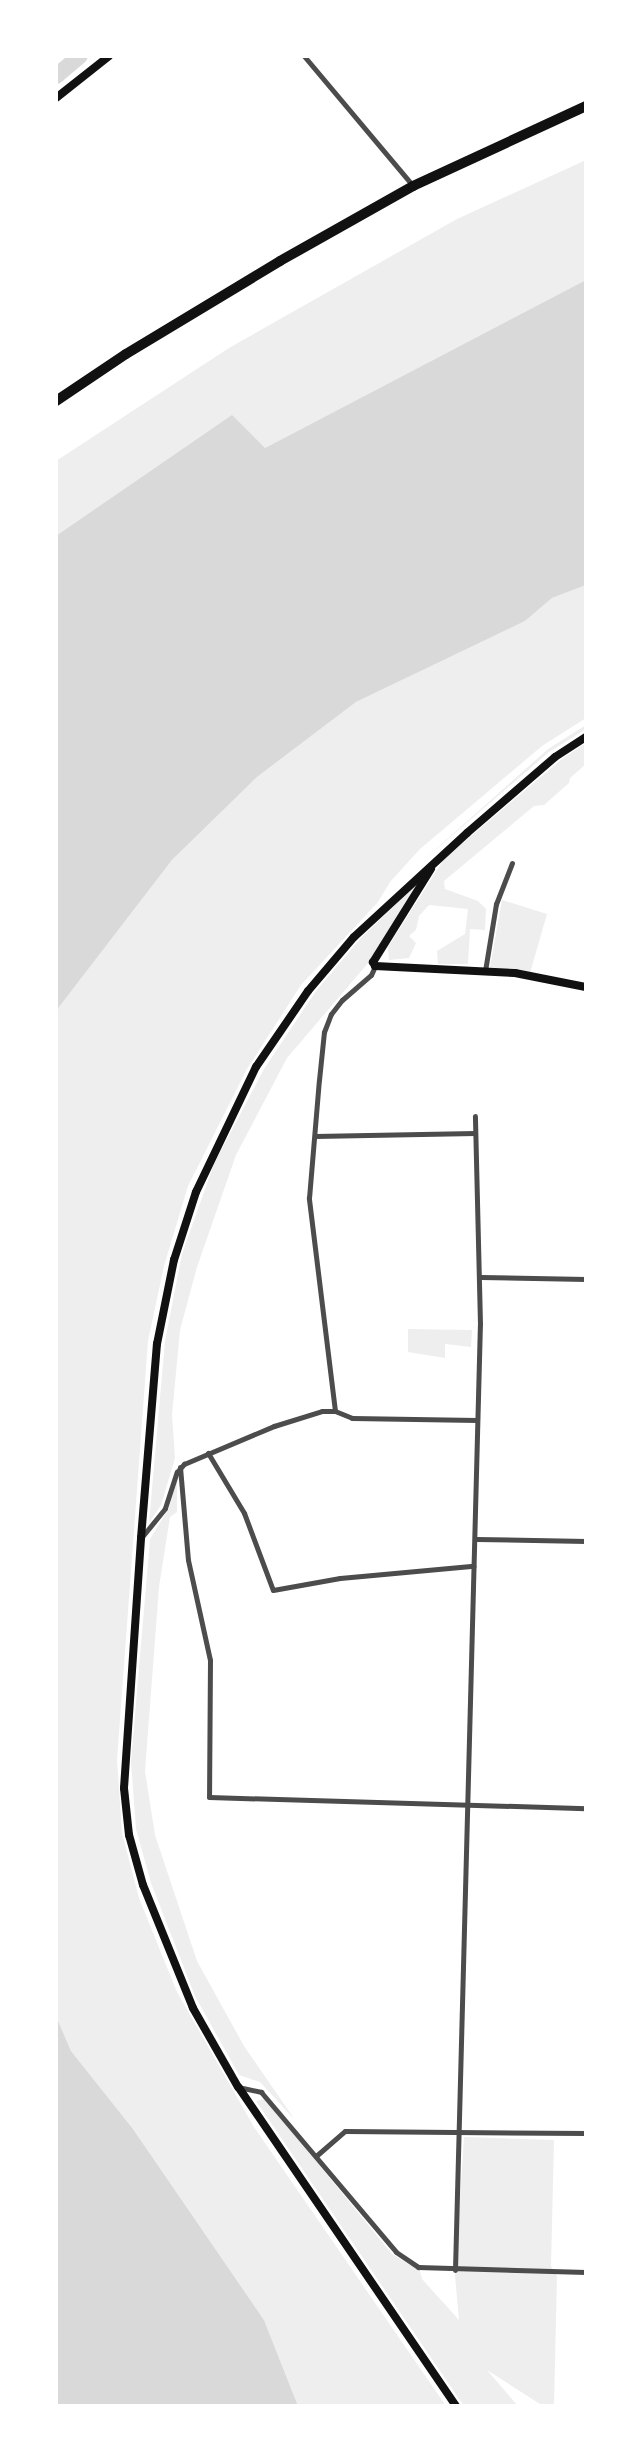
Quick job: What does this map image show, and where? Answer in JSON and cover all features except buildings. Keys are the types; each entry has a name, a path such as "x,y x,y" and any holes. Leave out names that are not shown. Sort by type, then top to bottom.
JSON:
{"highway":[{"path":"56,401 126,354 280,261 413,186 586,106"}],"main road":[{"path":"56,98 108,56"},
{"path":"456,2406 238,2087 193,2008 172,1962 129,1835 124,1788 124,1752 157,1344 174,1260 200,1181 256,1067 308,991 354,937 436,860 555,757 586,737"},
{"path":"436,860 377,954 374,965 485,971 586,987"}],"street":[{"path":"304,56 413,186"},
{"path":"485,971 496,904 512,863"},
{"path":"335,1411 309,1198 324,1032 336,1007 371,975 374,965"},
{"path":"455,2270 481,1277 475,1116"},
{"path":"315,1136 475,1133"},
{"path":"481,1277 586,1279"},
{"path":"141,1538 165,1508 180,1467 274,1426 322,1411 335,1411 352,1418 477,1420"},
{"path":"208,1453 244,1513 274,1590 340,1578 473,1566"},
{"path":"180,1467 188,1560 210,1660 209,1797 586,1808"},
{"path":"476,1539 586,1542"},
{"path":"238,2087 261,2092 396,2252 418,2267 586,2272"},
{"path":"316,2156 345,2131 586,2133"}],"shaded area":[{"path":"586,160 586,280 265,448 56,536 56,461 229,348 457,219"},
{"path":"586,280 586,585 552,598 525,621 356,702 257,777 172,860 56,1011 56,536 232,415 265,448"},
{"path":"586,585 586,718 542,746 420,849 390,882 378,902 301,985 247,1069 188,1186 164,1266 148,1341 117,1760 122,1833 139,1898 177,1992 254,2127 446,2406 298,2406 264,2320 133,2129 71,2051 56,2016 56,1011 172,860 257,777 356,702 525,621 552,598"},
{"path":"586,725 586,729 549,752 419,864 548,749"},
{"path":"586,743 586,764 570,778 569,783 544,805 534,806 444,881 445,889 478,901 486,909 485,930 470,929 468,964 438,964 437,951 465,934 468,909 429,905 419,916 416,930 409,936 416,943 409,958 389,960 388,947 444,859 562,759"},
{"path":"420,881 369,962 287,1058 236,1155 197,1267 180,1330 172,1415 175,1458 161,1505 149,1523 165,1341 182,1254 214,1164 264,1069 316,991 360,939"},
{"path":"502,900 547,914 530,973 490,967"},
{"path":"408,1329 472,1330 471,1347 445,1344 445,1358 408,1352"},
{"path":"177,1480 177,1512 170,1517 159,1587 145,1771 155,1835 197,1961 244,2046 295,2120 260,2082 239,2075 195,1996 151,1883 136,1829 131,1762 150,1539 169,1508"},
{"path":"56,2016 71,2051 133,2129 264,2320 298,2406 56,2406"},
{"path":"265,2099 392,2254 420,2271 422,2279 459,2320 455,2276 464,2137 554,2140 551,2266 557,2276 554,2406 543,2406 487,2370 518,2406 464,2406 256,2101"}],"waterway":[{"path":"56,76 80,56"}]}
